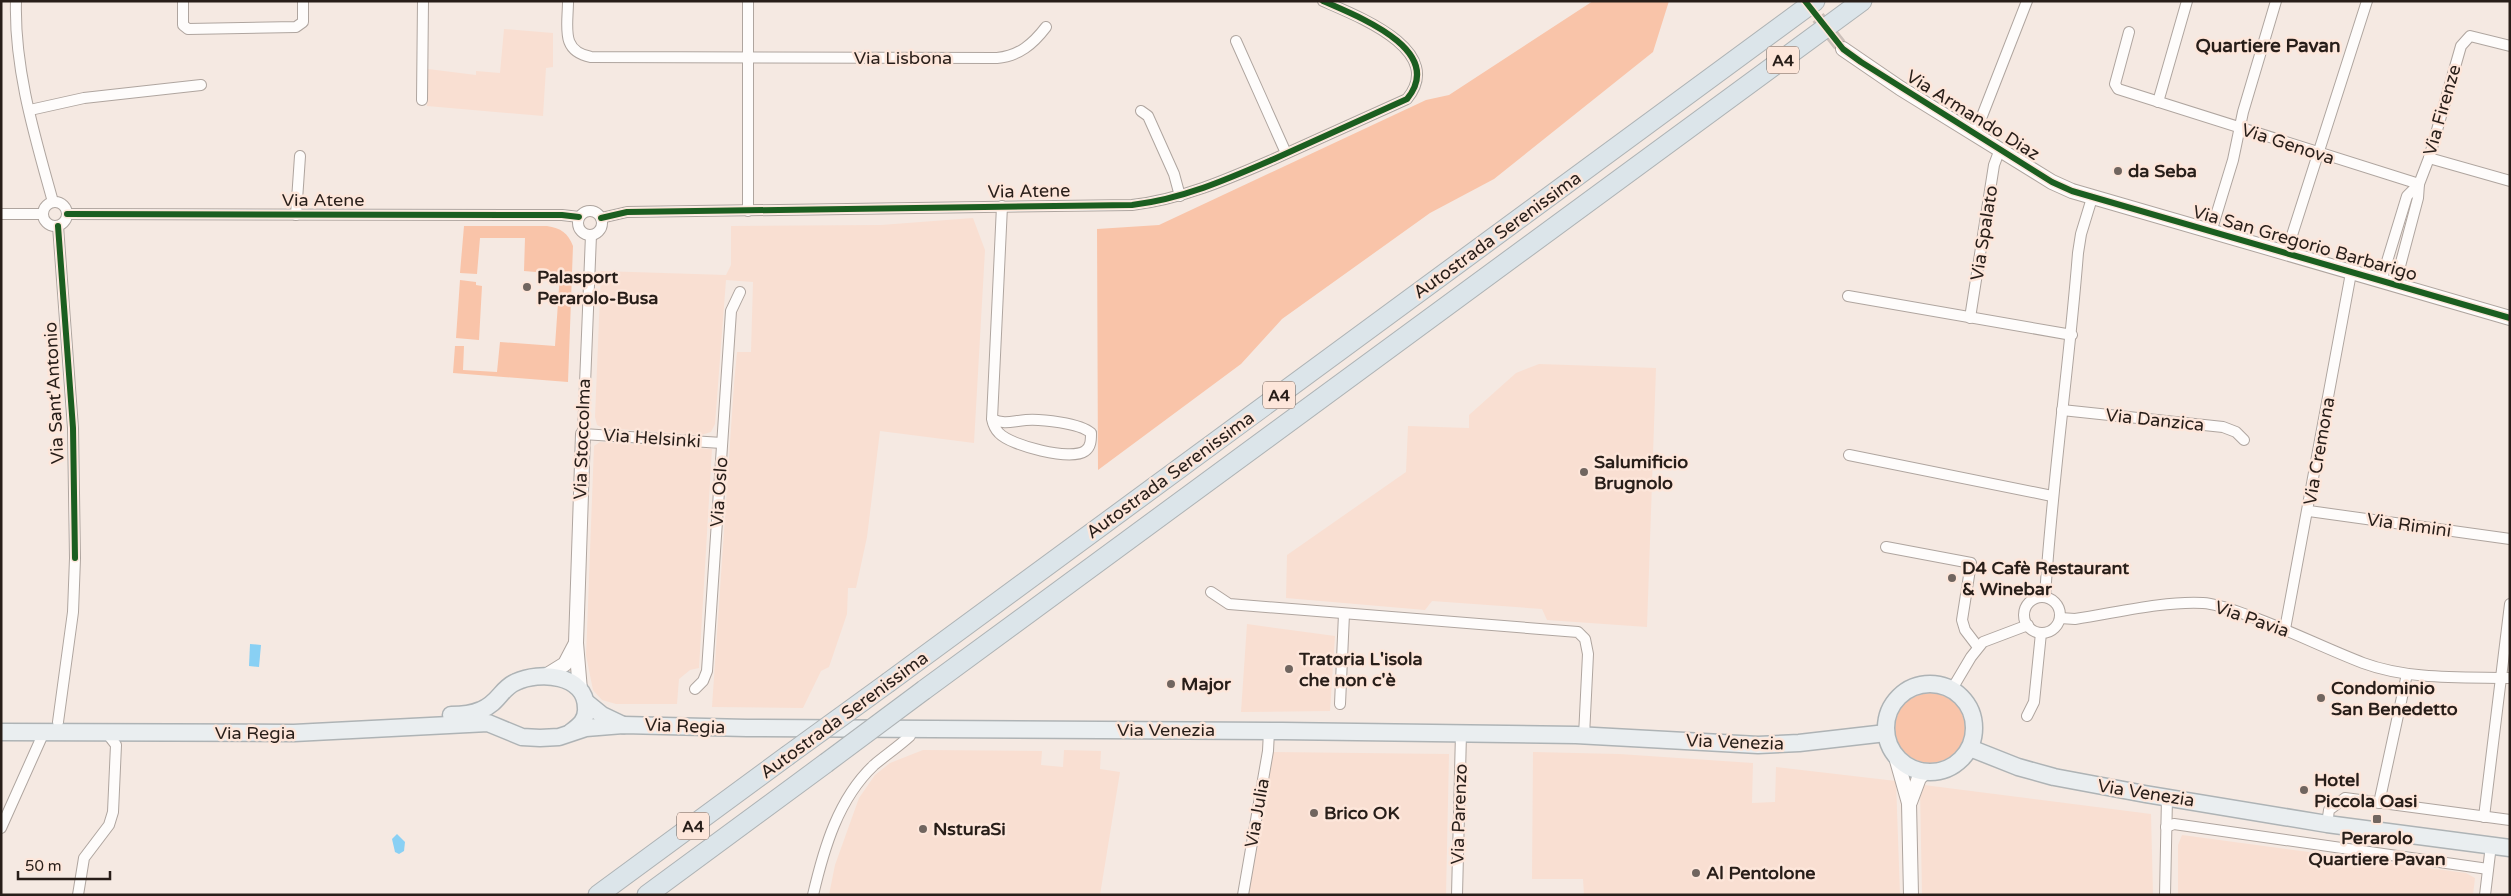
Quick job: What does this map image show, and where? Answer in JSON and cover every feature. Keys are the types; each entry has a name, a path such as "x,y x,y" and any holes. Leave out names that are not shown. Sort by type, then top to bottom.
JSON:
{"highway":[{"name":"Autostrada Serenissima","path":"598,895 1815,1"},
{"name":"Autostrada Serenissima","path":"647,895 1862,1"}],"main road":[{"name":"Via Regia","path":"1,721 263,723 457,715 481,710 500,698 504,690 517,681 544,677 566,680 602,716 623,724"},
{"path":"1925,684 1939,685 1952,689 1962,698 1972,715 1974,735 1970,748 1956,764 1947,770 1925,772 1910,768 1896,757 1888,742 1886,733 1887,719 1892,706 1900,696 1912,688 1925,684"},
{"path":"570,733 584,720 583,696"},
{"path":"500,698 501,721 508,730"},
{"name":"Via Regia","path":"1,732 294,733 488,723 522,737 540,738 559,737 586,728 623,724 747,728"},
{"name":"Via Venezia","path":"747,728 1461,733 1584,736 1758,745 1799,743 1886,733"},
{"name":"Via Venezia","path":"1970,748 2018,767 2054,777 2326,824 2510,848"}],"street":[{"path":"16,1 18,52 53,202"},
{"path":"183,1 183,25 188,29 299,26 304,19 303,1"},
{"path":"422,100 423,1"},
{"name":"Via Lisbona","path":"568,1 568,40 572,48 580,55 591,57 1007,57 1036,41 1046,27"},
{"path":"748,1 748,211"},
{"name":"Via Atene","path":"68,214 562,215 579,217 589,210 597,213 601,218 626,212 1132,205 1180,196 1233,177 1407,99 1416,84 1418,72 1409,50 1355,16 1323,1"},
{"path":"1975,134 2027,1"},
{"path":"2158,102 2186,1"},
{"path":"2211,232 2245,104 2276,1"},
{"path":"2286,254 2366,1"},
{"name":"Via Genova","path":"2129,32 2115,84 2118,89 2419,184"},
{"name":"Via Firenze","path":"2395,285 2418,198 2419,184 2429,158 2461,46 2466,38 2474,36 2510,46"},
{"path":"1236,41 1286,153"},
{"name":"Via Armando Diaz","path":"1843,49 1900,88 2052,182 2092,198"},
{"path":"30,110 84,98 201,85"},
{"path":"1141,111 1148,116 1174,174 1180,196"},
{"name":"Via Spalato","path":"1970,318 1994,165 2000,149"},
{"path":"296,215 300,156"},
{"path":"2429,158 2510,181"},
{"name":"Via Firenze","path":"2381,281 2407,196 2419,184"},
{"path":"2045,597 2052,496 2072,335 2081,234 2092,198"},
{"name":"Via San Gregorio Barbarigo","path":"2092,198 2510,318"},
{"path":"53,202 61,203 66,208 68,214 66,220 58,226 47,224 43,214 44,208 53,202"},
{"name":"Via Atene","path":"992,419 1002,206"},
{"path":"1,214 43,214"},
{"path":"579,217 579,229 590,235 600,229 601,218"},
{"name":"Via Sant'Antonio","path":"58,226 74,428 75,558 72,612 58,722"},
{"name":"Via Stoccolma","path":"583,696 576,643 590,235"},
{"name":"Via Cremona","path":"2285,628 2351,273"},
{"name":"Via Oslo","path":"695,689 703,681 707,671 731,311 740,292"},
{"path":"1848,296 2072,335"},
{"name":"Via Danzica","path":"2062,410 2223,427 2236,432 2244,440"},
{"path":"992,419 1008,424 1027,420 1073,424 1085,427 1091,433 1091,442 1085,451 1073,456 1025,446 1012,442 998,433 992,419"},
{"name":"Via Helsinki","path":"583,434 722,443"},
{"path":"1849,455 2052,496"},
{"name":"Via Rimini","path":"2308,511 2510,540"},
{"path":"1886,547 1971,563 1962,620 1965,630 1978,647"},
{"path":"1211,592 1229,604 1578,632 1585,639 1588,654 1584,736"},
{"path":"2045,597 2055,602 2060,612 2060,618 2055,628 2041,633 2028,625 2025,620 2026,608 2033,599 2045,597"},
{"name":"Via Pavia","path":"2060,618 2075,619 2167,605 2204,603 2216,605 2285,628 2363,663 2407,674 2505,678"},
{"path":"2484,817 2505,678 2510,604"},
{"path":"1340,704 1344,614"},
{"path":"1952,689 1978,647 1990,640 2028,625"},
{"path":"2027,716 2034,702 2041,633"},
{"name":"Via Stoccolma","path":"544,677 564,664 576,643"},
{"path":"2379,803 2407,674"},
{"path":"814,895 824,851 849,796 874,766 910,736 910,729"},
{"name":"Via Julia","path":"1243,895 1268,752 1269,731"},
{"path":"1,828 44,732"},
{"path":"78,895 84,858 108,825 114,812 116,745 106,732"},
{"name":"Via Parenzo","path":"1457,895 1461,733"},
{"path":"1896,757 1909,803 1911,895"},
{"path":"1909,803 1918,778 1925,772"},
{"path":"2165,895 2167,797"},
{"path":"2326,824 2329,810 2345,798 2510,820"},
{"name":"Via Venezia","path":"2166,827 2174,824 2488,869"},
{"path":"2485,895 2491,845"}],"shaded area":[{"path":"1593,1 1669,1 1653,52 1494,179 1430,213 1282,319 1241,364 1098,470 1097,229 1159,225 1426,100 1449,95"},
{"path":"504,29 553,33 553,67 546,68 543,116 427,106 428,69 476,75 476,71 500,73"},
{"path":"973,218 985,250 974,443 880,431 867,537 856,588 848,588 847,614 829,667 821,671 803,708 712,707 737,352 751,352 753,282 726,280 715,424 711,432 701,435 603,428 597,425 595,417 601,271 726,275 731,265 731,226 881,225"},
{"path":"464,226 547,226 560,230 569,238 573,246 568,382 453,373 455,346 464,346 463,370 497,372 500,342 555,346 560,274 524,271 525,238 480,238 477,274 460,273"},
{"path":"460,280 476,282 476,285 482,286 479,340 456,338"},
{"path":"1539,364 1656,368 1647,627 1547,620 1542,609 1432,601 1425,610 1286,598 1287,555 1406,472 1408,426 1469,428 1469,415 1516,373"},
{"path":"600,442 712,449 699,668 690,670 679,679 677,704 616,704 602,700 593,690 586,655 594,446"},
{"path":"1247,624 1335,636 1330,711 1241,712"},
{"path":"1937,693 1950,699 1959,708 1963,714 1965,728 1963,742 1955,753 1944,761 1923,763 1916,761 1905,753 1897,742 1895,721 1897,714 1905,703 1916,695"},
{"path":"923,750 1042,751 1041,765 1063,767 1064,750 1101,751 1100,769 1120,772 1100,895 829,895 835,865 859,798 875,775 890,763"},
{"path":"1272,752 1449,754 1446,895 1247,895"},
{"path":"1533,752 1619,754 1753,763 1752,803 1775,802 1776,767 1896,781 1900,895 1584,895 1583,879 1532,879"},
{"path":"1924,785 2151,814 2153,895 1922,895 1920,789"},
{"path":"2182,835 2466,873 2475,878 2473,895 2178,895 2178,845"}],"water":[{"path":"250,644 261,645 259,667 249,666"},
{"path":"397,834 405,842 404,851 399,854 395,852 392,839"}],"tunnel":[{"path":"1805,1 1843,49"}],"cycle path":[{"path":"601,218 627,212 1132,205 1187,193 1222,181 1407,99 1416,81 1416,65 1407,50 1393,37 1375,26 1323,1"},
{"path":"1805,1 1843,49 1861,62 2052,182 2072,191 2510,318"},
{"path":"67,214 562,215 579,217"},
{"path":"58,226 73,428 75,558"}],"place":[{"name":"da Seba","path":"2118,171"},
{"name":"Palasport Perarolo-Busa","path":"527,287"},
{"name":"Salumificio Brugnolo","path":"1584,472"},
{"name":"D4 Cafè Restaurant & Winebar","path":"1952,578"},
{"name":"Tratoria L'isola che non c'è","path":"1289,669"},
{"name":"Major","path":"1171,684"},
{"name":"Condominio San Benedetto","path":"2321,698"},
{"name":"Hotel Piccola Oasi","path":"2304,790"},
{"name":"Brico OK","path":"1314,813"},
{"name":"Perarolo Quartiere Pavan","path":"2377,819"},
{"name":"NsturaSi","path":"923,829"},
{"name":"Al Pentolone","path":"1696,873"}],"district":[{"name":"Quartiere Pavan","path":"2268,45"}]}
